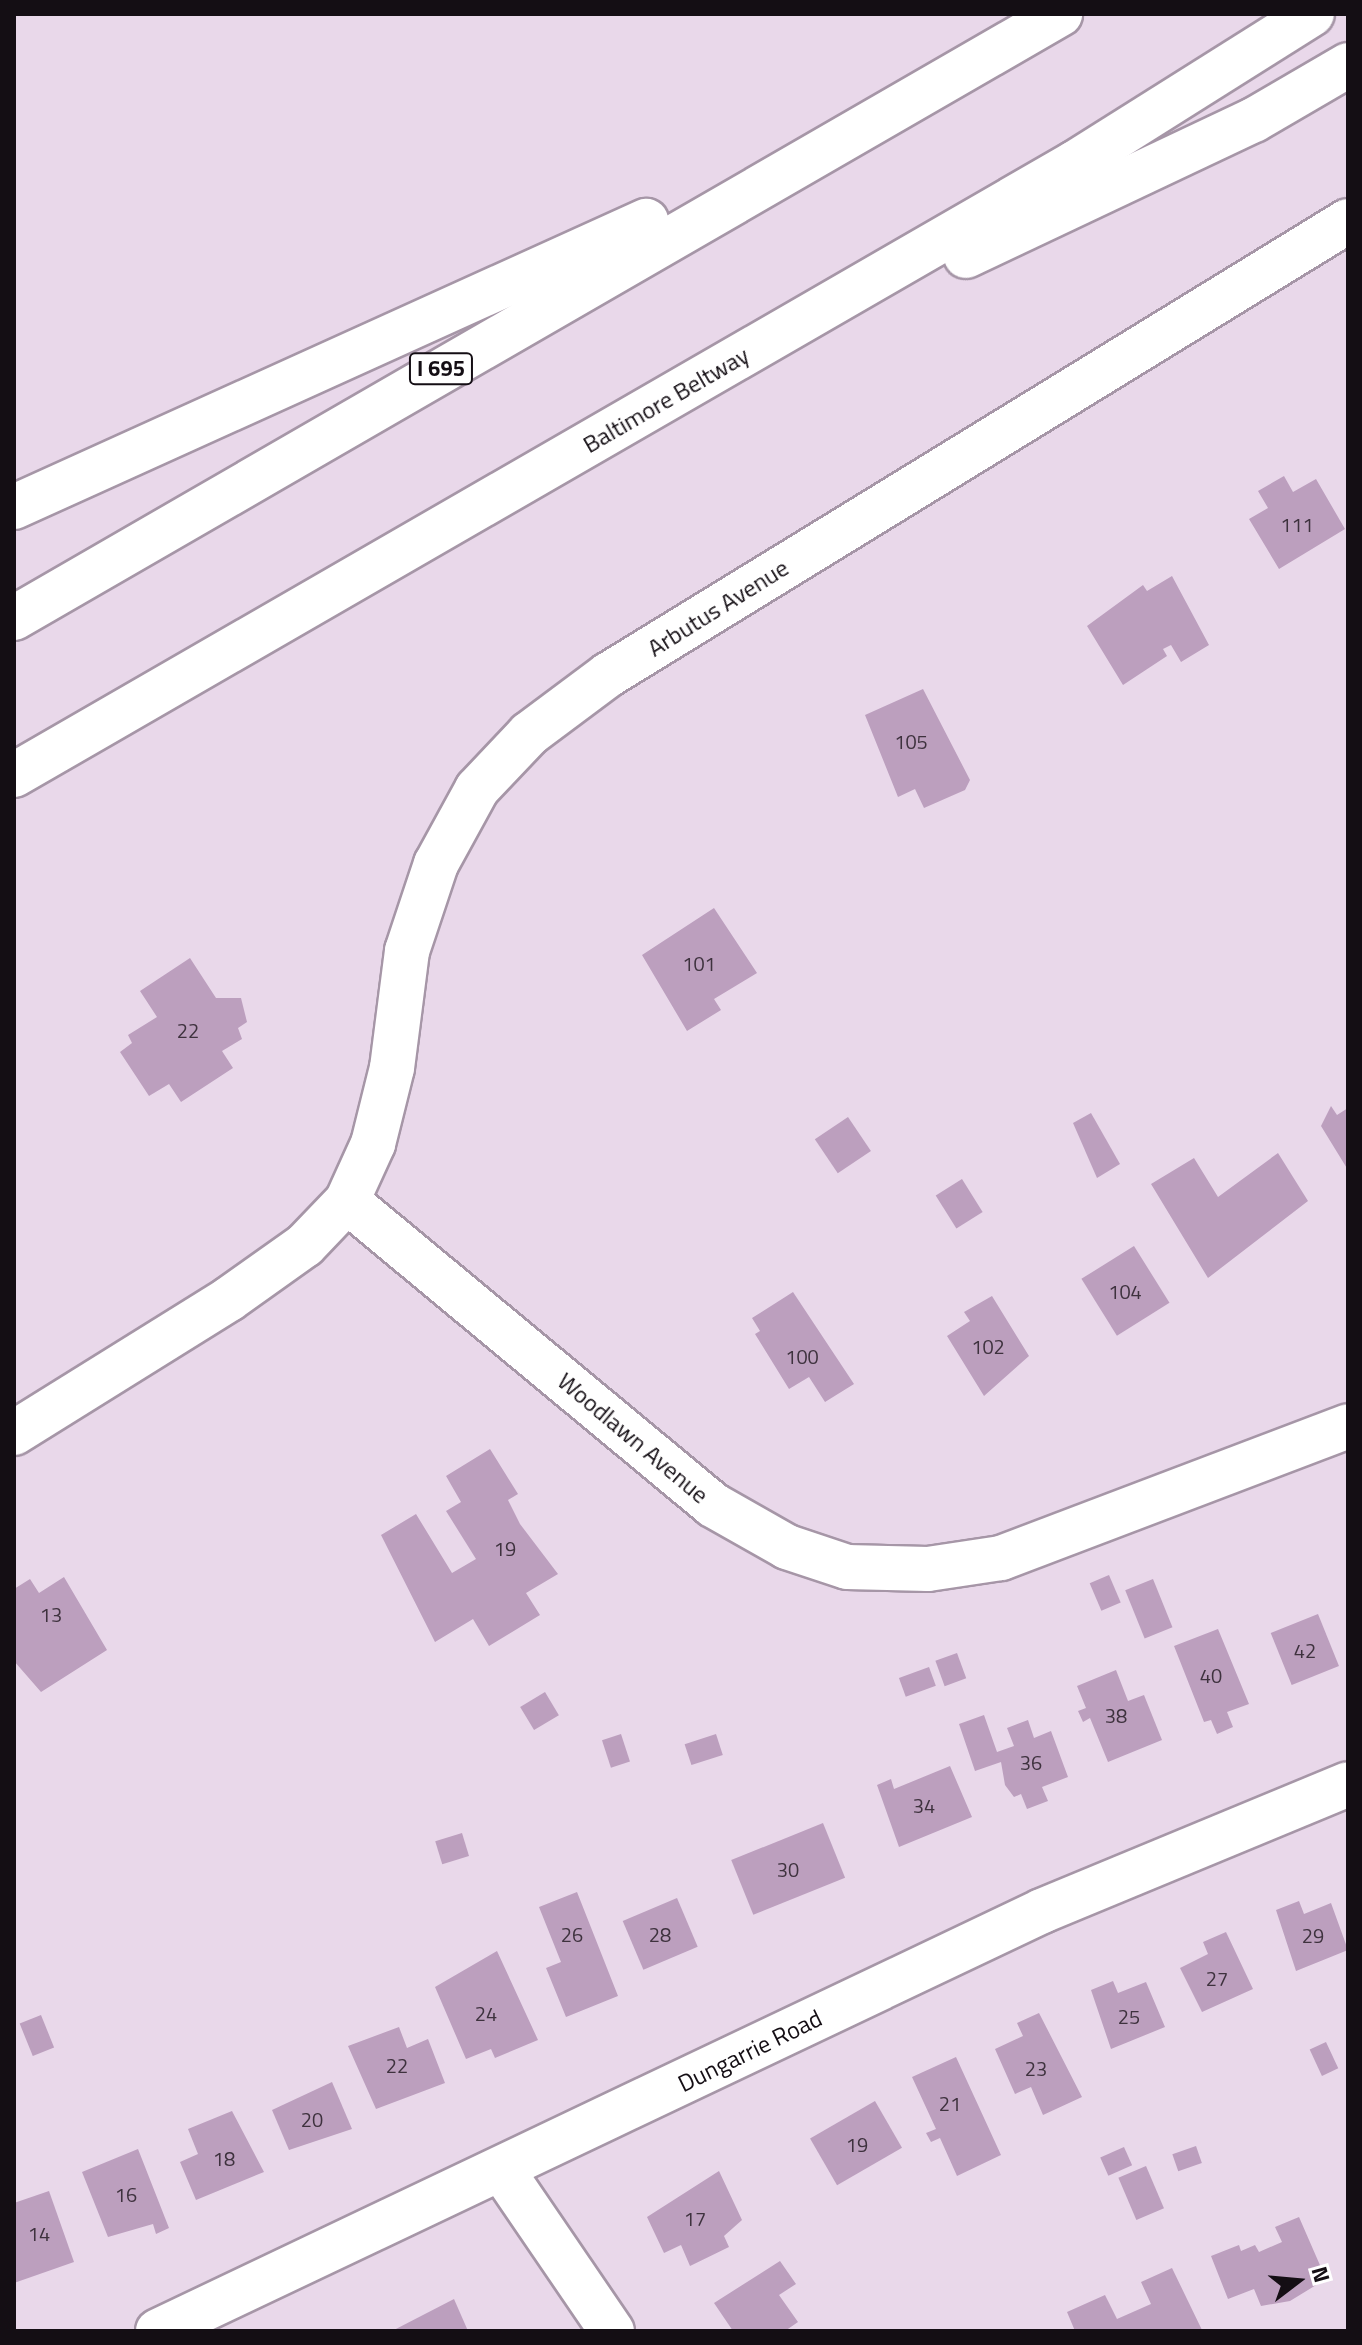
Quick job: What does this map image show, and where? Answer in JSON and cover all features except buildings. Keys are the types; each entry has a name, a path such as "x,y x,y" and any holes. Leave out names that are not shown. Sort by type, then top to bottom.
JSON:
{"main road":[{"name":"I 695","path":"14,618 867,121 1060,14"},
{"name":"Baltimore Beltway","path":"14,775 1075,163 1312,14"},
{"path":"679,393 1254,120 1348,65"},
{"path":"14,507 867,121"},
{"name":"Arbutus Avenue","path":"347,1201 373,1144 392,1068 407,951 436,864 477,789 529,734 608,675 1348,221"},
{"path":"14,806 336,589"},
{"path":"14,1433 229,1299 305,1245 347,1201"},
{"name":"Woodlawn Avenue","path":"347,1201 713,1505 787,1547 847,1567 928,1569 1001,1558 1348,1426"},
{"name":"Dungarrie Road","path":"158,2331 1042,1911 1348,1784"},
{"path":"502,2170 612,2331"}]}
